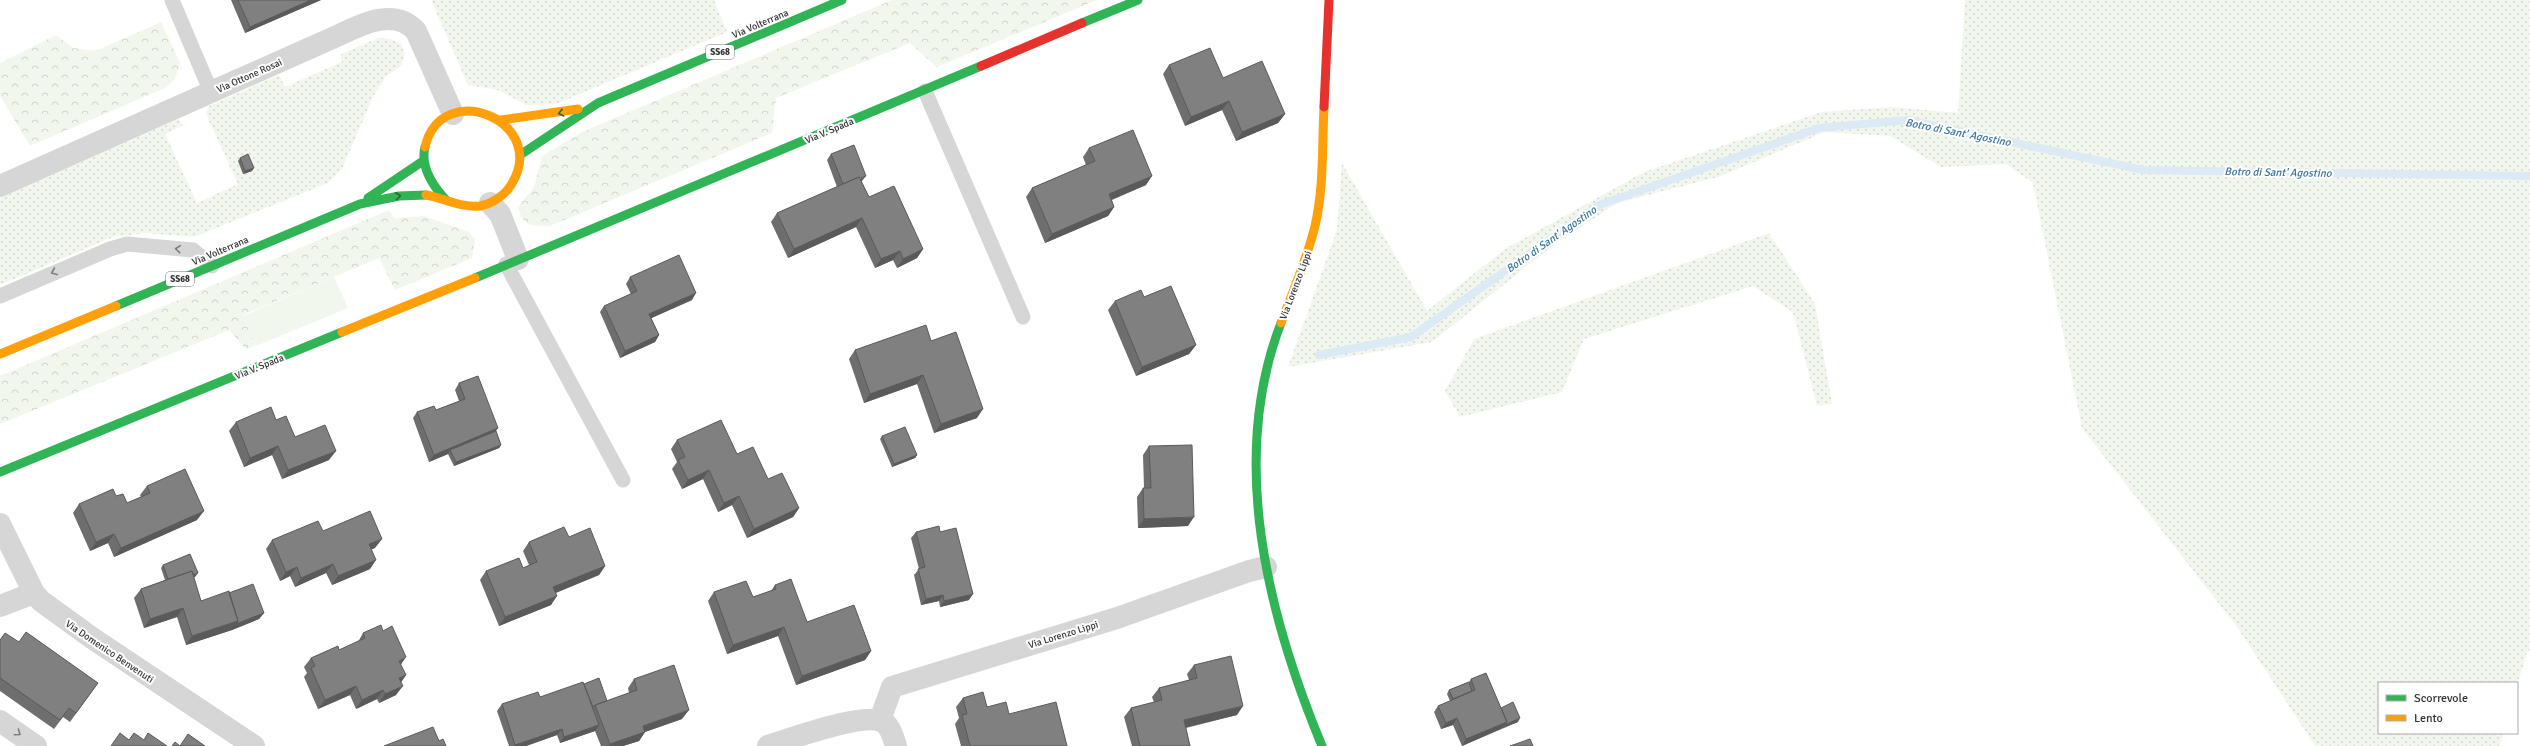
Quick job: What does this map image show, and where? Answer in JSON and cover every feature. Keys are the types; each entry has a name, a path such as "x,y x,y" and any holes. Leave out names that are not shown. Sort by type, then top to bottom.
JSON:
{"street":[{"name":"Via Volterrana","path":"520,156 568,121 598,103 842,0"},
{"name":"Via V. Spada","path":"0,472 925,91 1138,0"},
{"name":"Via Lorenzo Lippi","path":"1322,746 1290,665 1266,567 1256,470 1257,418 1266,369 1283,312 1312,239 1319,204 1329,0"},
{"name":"Via Ottone Rosai","path":"0,186 368,23 382,19 396,18 410,25 421,38 453,114"},
{"name":"Via Volterrana","path":"501,120 555,114 598,103"},
{"name":"Via Volterrana","path":"360,204 412,194 435,196 446,200 468,207 490,203 503,196 513,184 519,170 520,156 518,142 511,130 501,120 478,110 453,114 440,121 431,133 425,147 423,162 430,183 446,200"},
{"name":"Via Volterrana","path":"0,354 360,204 423,162"},
{"path":"490,203 500,214 512,262"},
{"name":"Via Domenico Benvenuti","path":"0,524 34,593 60,617 254,746"},
{"name":"Via Lorenzo Lippi","path":"880,720 892,687 1117,618 1249,571 1266,567"},
{"path":"0,606 34,593"},
{"path":"768,746 844,723 880,720 888,727 896,746"},
{"path":"0,721 36,746"}],"lane":[{"path":"172,0 211,92"},
{"path":"925,91 1023,316"},
{"path":"0,296 110,249 127,244 193,250 212,266"},
{"path":"512,262 623,480"}],"green space":[{"path":"431,0 714,0 727,32 556,104 526,105 498,90 468,85"},
{"path":"892,0 1097,0 937,67 910,43 776,98 772,133 550,226 529,224 522,218 518,207 534,187 542,156 582,132"},
{"path":"1965,0 2530,0 2530,651 2527,652 2518,683 2378,682 2378,734 2503,734 2500,746 2315,746 2238,628 2082,428 2033,183 2006,164 1941,167 1890,136 1825,132 1718,177 1617,203 1547,250 1432,342 1288,367 1337,230 1342,163 1427,311 1505,249 1644,172 1822,112 1892,107 1958,113"},
{"path":"161,22 180,63 175,79 165,88 30,146 0,96 0,63 56,35 74,48 95,51"},
{"path":"378,38 390,39 401,44 405,54 401,66 385,77 373,97 342,169 328,183 194,237 145,233 113,237 0,285 0,198 178,119 183,125 165,134 197,203 238,184 206,114 209,106 279,75 285,87 342,62 340,55"},
{"path":"389,210 394,218 424,216 469,232 475,239 472,258 395,290 379,258 243,315 256,346 246,349 229,330 0,424 0,376"},
{"path":"1769,233 1815,304 1832,404 1817,406 1793,312 1753,286 1584,339 1562,392 1460,417 1445,391 1474,339"},
{"path":"334,277 348,308 256,346 243,316"}],"building":[{"path":"238,0 311,0 250,27"},
{"path":"1210,48 1223,78 1262,61 1285,114 1242,132 1229,101 1191,117 1169,65"},
{"path":"1133,130 1152,176 1109,194 1114,207 1052,234 1032,188 1095,161 1089,148"},
{"path":"854,145 866,176 859,177 843,184 831,154"},
{"path":"248,154 254,168 245,171 240,158"},
{"path":"859,177 869,197 894,186 923,249 903,259 900,251 881,259 862,218 794,249 777,213"},
{"path":"679,255 696,293 649,314 659,335 625,351 604,306 637,291 630,277"},
{"path":"1171,286 1196,345 1142,367 1115,301 1141,290 1144,297"},
{"path":"926,325 931,341 956,332 983,409 941,424 923,375 870,394 855,350"},
{"path":"478,376 498,428 434,455 417,412 434,406 436,410 465,399 459,383"},
{"path":"271,407 276,420 286,416 295,437 325,425 336,451 288,470 278,446 250,458 236,422"},
{"path":"721,420 737,454 753,447 768,479 782,473 799,508 754,529 739,496 724,503 709,470 688,480 678,460 685,457 677,440"},
{"path":"905,427 917,455 894,464 882,436"},
{"path":"496,431 501,445 456,462 450,450"},
{"path":"1192,445 1194,517 1144,519 1143,488 1151,488 1149,446"},
{"path":"185,469 204,511 121,548 114,534 96,542 79,504 113,489 116,496 123,494 127,503 150,493 147,486"},
{"path":"370,511 382,539 369,544 376,560 338,576 333,564 301,578 297,567 286,572 272,540 318,521 323,531"},
{"path":"939,526 940,532 956,528 973,594 944,601 943,595 926,599 918,569 925,567 916,532"},
{"path":"564,527 569,537 590,528 605,566 553,587 557,596 505,617 486,571 519,558 523,568 537,562 529,542"},
{"path":"190,554 198,573 193,575 192,571 168,579 163,565"},
{"path":"192,571 201,601 229,591 238,621 192,636 183,608 150,619 141,589"},
{"path":"791,579 807,622 854,605 871,651 802,676 784,627 733,645 714,592 746,581 753,597 776,589 775,585"},
{"path":"253,584 264,613 236,624 238,621 229,593"},
{"path":"381,625 383,631 392,626 406,657 399,661 406,675 399,678 403,686 385,694 383,690 362,700 356,686 325,700 311,668 315,666 311,658 338,646 339,650 365,638 363,633"},
{"path":"26,632 98,683 76,713 69,708 60,720 0,678 0,640 5,633 19,642"},
{"path":"1231,656 1243,706 1184,720 1190,746 1140,746 1131,708 1162,700 1159,688 1197,678 1194,665"},
{"path":"674,665 689,710 643,726 645,732 610,744 595,705 637,690 634,679"},
{"path":"1486,673 1507,722 1466,739 1457,718 1446,723 1438,706 1475,690 1471,679"},
{"path":"599,678 607,701 593,707 584,684"},
{"path":"583,682 599,725 564,737 562,729 515,745 502,704 538,692 540,697"},
{"path":"1469,682 1472,691 1453,699 1449,690"},
{"path":"983,692 987,707 1006,702 1009,714 1056,702 1067,746 970,746 962,715 967,714 963,698"},
{"path":"1513,702 1520,718 1505,725 1507,722 1501,708"},
{"path":"433,727 439,741 443,739 446,746 384,746"},
{"path":"120,733 129,740 134,733 144,740 148,733 167,746 111,746"},
{"path":"188,734 205,746 180,746"},
{"path":"1530,739 1533,746 1510,746"},
{"path":"175,742 180,746 172,746"}],"waterway":[{"name":"Botro di Sant' Agostino","path":"1319,355 1411,337 1599,205 1819,128 1908,120 2143,170 2530,176"}],"traffic: fast":[{"path":"520,155 598,103 842,0"},
{"path":"1082,23 1138,0"},
{"path":"475,278 981,66"},
{"path":"425,147 424,162 426,169 432,182 446,200"},
{"path":"368,198 423,161"},
{"path":"116,306 360,204 399,196 426,195"},
{"path":"1281,323 1265,375 1257,429 1256,483 1261,537 1271,591 1285,644 1322,746"},
{"path":"0,472 342,332"}],"traffic: slow":[{"path":"1281,323 1304,263 1312,238 1318,211 1322,166 1324,107"},
{"path":"501,120 578,109"},
{"path":"425,147 435,126 451,114 470,111 489,116 506,127 517,142 519,162 511,185 508,189 498,198 485,205 466,206 426,195"},
{"path":"342,332 475,278"},
{"path":"0,354 116,306"}],"traffic: jam":[{"path":"1324,107 1329,0"},
{"path":"981,66 1082,23"}]}
